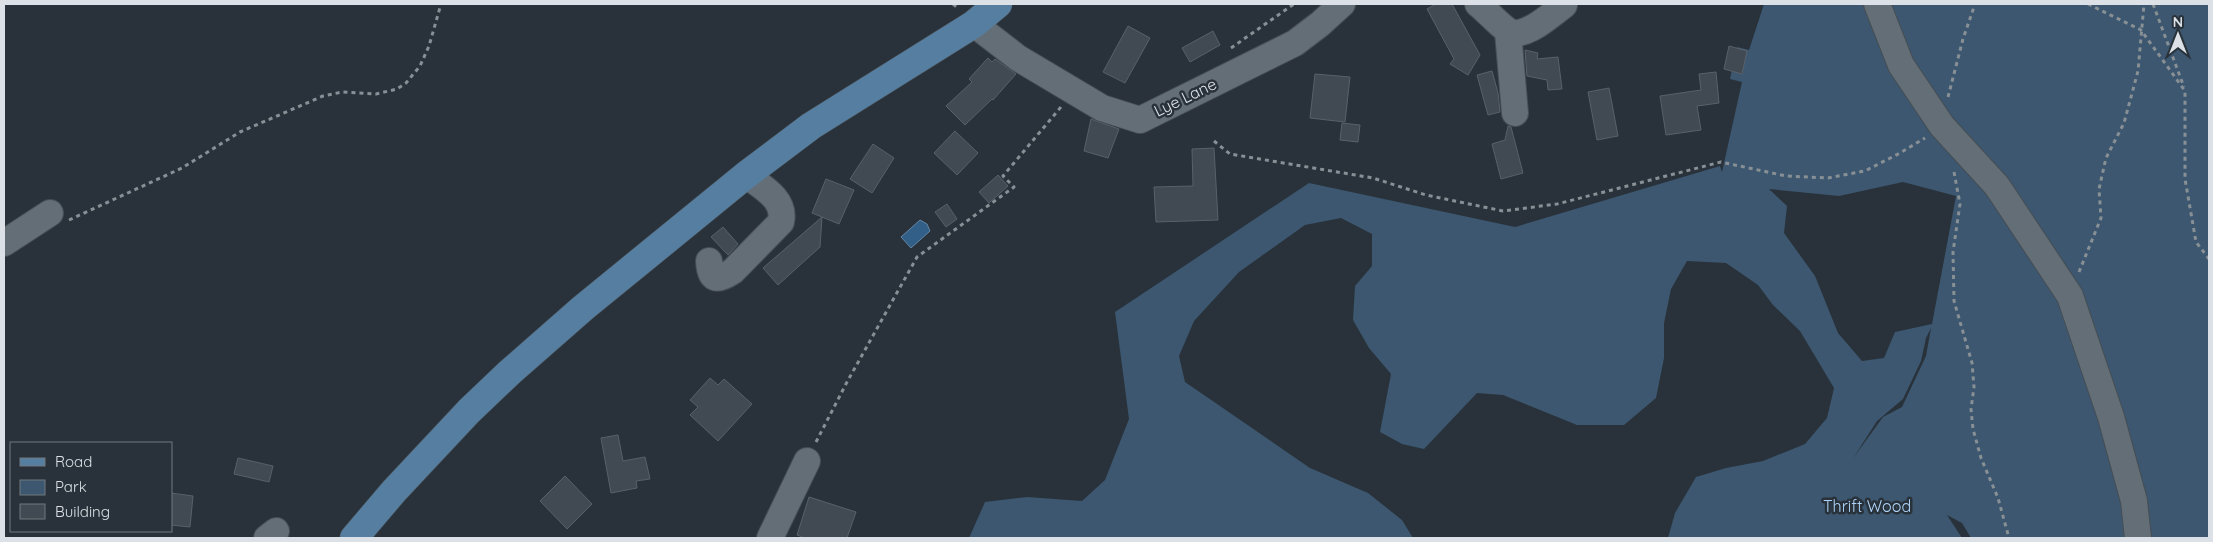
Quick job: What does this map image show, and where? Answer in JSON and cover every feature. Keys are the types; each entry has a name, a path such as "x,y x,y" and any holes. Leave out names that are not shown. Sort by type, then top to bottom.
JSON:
{"main road":[{"path":"354,538 428,454 510,372 583,308 746,175 811,126 974,24 998,4"}],"street":[{"name":"Lye Lane","path":"974,24 1018,58 1074,92 1102,108 1140,120 1295,43 1342,4"},
{"path":"1478,4 1508,32 1518,33 1536,26 1564,5"},
{"path":"1877,4 1901,65 1942,126 1997,186 2070,296 2113,426 2134,501 2138,538"},
{"path":"1508,32 1515,113"},
{"path":"709,261 710,272 713,277 726,276 781,222 782,209 778,202 746,175"},
{"path":"4,244 57,218"},
{"path":"770,538 807,461"}],"path":[{"path":"57,218 182,168 240,132 323,96 342,92 376,94 397,89 406,83 420,66 429,46 441,4"},
{"path":"1225,52 1294,4"},
{"path":"1214,141 1230,154 1373,178 1426,195 1503,211 1557,204 1721,162 1786,176 1828,178 1865,171 1900,154 1942,126 1963,38 1975,4"},
{"path":"2088,4 2141,30 2185,91"},
{"path":"2070,296 2101,218 2099,189 2106,158 2124,122 2138,71 2144,4"},
{"path":"2153,4 2185,91 2185,179 2196,242 2209,259"},
{"path":"807,461 847,382 917,258 1014,187 1003,176 1074,92"},
{"path":"1952,162 1960,204 1952,252 1954,301 1972,363 1974,388 1971,409 1972,429 1981,458 1998,498 2009,538"}],"green space":[{"name":"Thrift Wood","path":"1764,4 2209,4 2209,538 1971,538 1962,523 1947,515 1962,538 1668,538 1675,513 1696,477 1726,468 1763,461 1805,444 1827,418 1834,388 1800,331 1773,305 1758,285 1726,263 1687,261 1671,289 1664,323 1664,358 1656,398 1624,425 1577,425 1503,395 1477,393 1424,449 1402,444 1380,432 1391,374 1369,348 1353,320 1355,286 1372,266 1372,234 1341,218 1305,225 1239,272 1194,321 1179,356 1185,382 1310,468 1368,493 1402,520 1413,538 969,538 985,502 1027,497 1082,501 1105,480 1129,419 1115,312 1309,183 1515,227 1720,166 1722,172 1742,82 1730,79 1737,47 1749,50","holes":["1903,182 1956,196 1932,324 1895,332 1884,358 1862,361 1838,333 1815,276 1784,233 1787,206 1769,189 1839,196","1931,328 1926,356 1902,407 1883,417 1854,457 1877,421 1903,399 1921,361 1926,338"]}],"shaded area":[{"path":"920,220 927,224 930,231 911,248 901,237"}],"building":[{"path":"1436,4 1452,4 1480,55 1468,75 1450,64 1454,59 1427,9"},
{"path":"1128,26 1150,38 1125,83 1103,72"},
{"path":"1213,31 1220,45 1190,62 1182,48"},
{"path":"1729,46 1747,51 1742,74 1724,69"},
{"path":"1525,50 1538,53 1537,59 1558,57 1562,89 1548,90 1547,80 1527,76"},
{"path":"988,58 992,62 995,59 1016,74 993,100 965,125 946,106 972,82 969,79"},
{"path":"1492,71 1498,93 1500,112 1488,115 1477,75"},
{"path":"1716,72 1719,103 1697,106 1701,130 1666,135 1660,96 1701,90 1699,74"},
{"path":"1315,74 1350,77 1345,122 1310,118"},
{"path":"1609,88 1618,136 1597,140 1588,92"},
{"path":"1091,119 1119,129 1108,158 1084,151"},
{"path":"1342,123 1360,125 1358,142 1340,140"},
{"path":"1508,126 1511,127 1523,173 1501,179 1492,144 1505,140"},
{"path":"955,131 978,153 957,175 934,153"},
{"path":"873,144 894,158 872,193 850,179"},
{"path":"1214,148 1218,220 1156,222 1154,187 1193,186 1192,149"},
{"path":"998,175 1008,186 989,203 979,192"},
{"path":"826,179 854,190 839,224 812,213"},
{"path":"947,204 957,219 946,227 935,212"},
{"path":"822,217 820,247 778,285 763,268"},
{"path":"723,227 738,244 728,255 711,237"},
{"path":"710,378 718,385 724,379 752,404 718,441 690,415 698,407 690,400"},
{"path":"618,435 623,461 645,457 650,479 636,481 637,488 611,493 601,438"},
{"path":"238,458 273,466 269,482 234,474"},
{"path":"565,476 592,504 567,529 540,501"},
{"path":"172,493 193,496 190,527 172,525"},
{"path":"809,497 856,512 847,538 805,538 797,535"}]}
